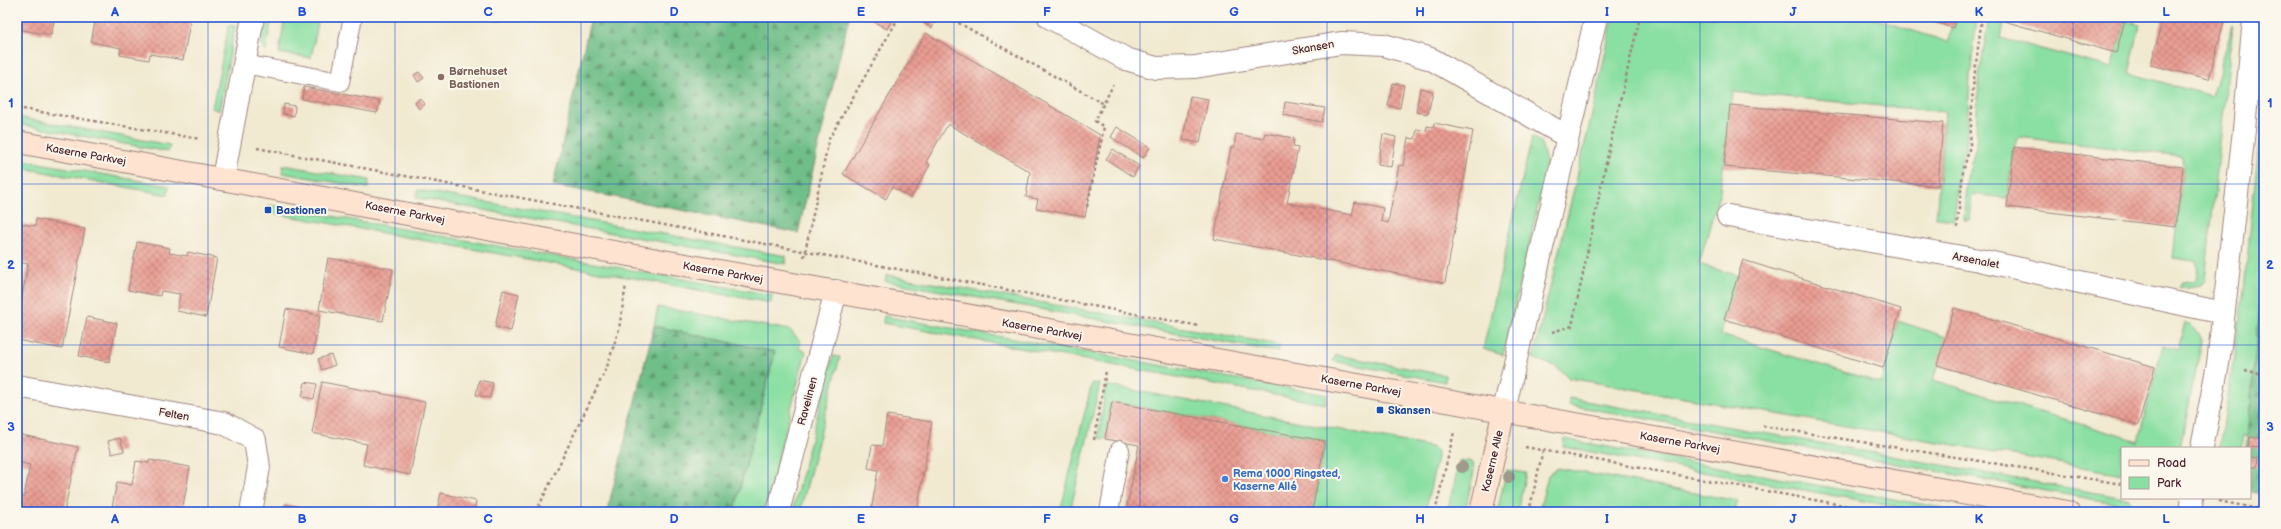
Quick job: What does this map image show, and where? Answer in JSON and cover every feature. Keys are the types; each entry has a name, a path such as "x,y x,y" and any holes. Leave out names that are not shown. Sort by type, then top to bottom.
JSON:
{"street":[{"path":"223,178 252,17"},
{"name":"Skansen","path":"1049,17 1126,59 1156,68 1195,67 1341,43 1384,45 1431,59 1568,137"},
{"path":"1504,410 1596,17"},
{"path":"2202,447 2218,364 2244,130 2254,17"},
{"name":"Kaserne Parkvej","path":"17,142 223,178 631,255 1120,343 1460,402 2068,512"},
{"name":"Arsenalet","path":"1728,216 1954,256 2224,312"},
{"name":"Ravelinen","path":"778,512 836,291"},
{"name":"Felten","path":"17,386 224,423 255,440 259,467 251,512"},
{"name":"Kaserne Alle","path":"1481,512 1504,410"},
{"path":"2190,512 2202,499"}],"lane":[{"path":"244,64 340,82 353,17"},
{"path":"1109,512 1120,450"}],"path":[{"path":"798,285 829,139 899,17"},
{"path":"948,17 1104,104"},
{"path":"1522,332 1543,335 1572,326 1610,144 1640,17"},
{"path":"1954,256 1963,172 1970,146 1973,87 1982,17"},
{"path":"1087,207 1104,127 1095,120 1126,59"},
{"path":"17,108 230,143 1200,326"},
{"path":"536,512 607,367 619,329 626,285"},
{"path":"1106,371 1093,446 1120,450"},
{"path":"1435,512 1460,402"},
{"path":"1529,512 1549,418"},
{"path":"1756,425 2121,484"},
{"path":"2202,499 2264,510"}],"green space":[{"path":"266,17 272,17 266,51 263,50 261,41"},
{"path":"285,17 319,17 311,58 279,53"},
{"path":"591,17 849,17 798,233 553,185"},
{"path":"1613,17 1870,17 1948,42 1956,17 1977,17 1970,76 1966,149 1960,165 1954,220 1936,218 1945,112 1733,92 1720,191 1699,264 1738,276 1724,319 1721,335 1881,383 1898,321 1946,337 1933,380 2138,441 2163,345 2178,350 2185,322 2195,329 2202,340 2180,447 2121,447 2121,474 1569,378 1555,366 1533,358 1595,102"},
{"path":"1989,17 2005,17 2001,38 2112,68 2125,21 2140,25 2129,73 2211,96 2233,25 2205,280 2201,285 2179,288 2182,282 2196,280 2198,266 2195,261 2173,258 2183,167 2182,156 2018,137 2014,147 2007,198 1972,194 1969,220 1964,220 1966,183 1978,138 1976,130 1979,77"},
{"path":"229,25 235,26 219,111 212,108"},
{"path":"2264,95 2264,265 2247,437 2243,436 2241,447 2220,447 2244,290"},
{"path":"17,117 170,145 168,152 17,124"},
{"path":"1532,137 1541,142 1546,163 1545,176 1503,355 1483,349"},
{"path":"17,159 169,186 168,195 17,167"},
{"path":"283,165 369,180 368,188 282,173"},
{"path":"418,190 786,256 786,264 416,198"},
{"path":"269,205 772,295 771,303 266,212"},
{"path":"2264,265 2264,494 2251,492 2251,447 2246,447"},
{"path":"887,275 1280,345 1278,352 885,281"},
{"path":"658,307 790,330 801,342 799,349 806,351 764,512 734,512 775,352 654,326"},
{"path":"884,316 1327,395 1325,404 883,323"},
{"path":"654,326 775,352 734,512 607,512"},
{"path":"1336,355 1445,375 1445,382 1333,361"},
{"path":"833,356 840,357 800,512 792,512"},
{"path":"1092,383 1100,384 1070,512 1060,512"},
{"path":"1106,385 1431,447 1437,451 1437,458 1425,512 1312,512 1325,441 1112,402 1105,439 1098,438"},
{"path":"1569,398 2121,497 2121,499 2130,499 2130,506 1569,405"},
{"path":"1564,439 1965,512 1925,512 1563,447"},
{"path":"1460,460 1473,462 1474,471 1465,512 1447,512"},
{"path":"1558,468 1738,501 1734,512 1539,512 1548,475"},
{"path":"1507,470 1526,473 1517,512 1497,512"}],"building":[{"path":"17,17 55,17 51,35 17,29"},
{"path":"96,17 191,17 183,60 150,54 149,60 120,55 121,48 91,42"},
{"path":"484,17 500,17 499,22 484,19"},
{"path":"866,17 892,17 893,18 887,29"},
{"path":"914,17 938,17 932,28"},
{"path":"1919,17 1956,17 1953,28"},
{"path":"2005,17 2126,17 2116,53 2004,21"},
{"path":"2163,17 2225,17 2209,79 2151,65"},
{"path":"926,33 1100,135 1085,217 1036,208 1038,199 1026,197 1030,172 948,124 926,162 930,165 911,198 892,187 886,199 843,174"},
{"path":"419,72 424,78 418,82 414,75"},
{"path":"1393,83 1404,85 1400,108 1388,106"},
{"path":"304,87 380,101 377,113 302,99"},
{"path":"1420,88 1433,91 1428,114 1416,112"},
{"path":"1190,96 1208,99 1200,143 1183,140"},
{"path":"420,98 425,104 419,109 415,103"},
{"path":"1285,102 1325,108 1322,122 1283,115"},
{"path":"284,104 295,106 294,116 283,114"},
{"path":"1730,105 1943,123 1938,186 1724,167"},
{"path":"1434,123 1473,131 1445,283 1214,239 1231,147 1234,147 1236,134 1264,139 1265,133 1294,138 1293,147 1298,148 1287,203 1352,215 1355,202 1383,208 1381,221 1388,223 1399,165 1403,166 1408,138 1415,139 1417,129 1426,131 1427,126 1433,127"},
{"path":"1117,127 1150,147 1143,158 1111,137"},
{"path":"1383,134 1396,137 1391,167 1378,165"},
{"path":"2014,147 2183,167 2176,227 2007,207"},
{"path":"1113,149 1139,166 1133,177 1106,159"},
{"path":"36,219 85,229 62,349 17,340 17,324 28,264 17,262 17,223 35,226"},
{"path":"137,242 170,248 169,253 187,256 188,252 217,258 206,317 177,311 180,294 161,291 160,296 128,290"},
{"path":"328,258 393,269 383,321 319,310"},
{"path":"1743,260 1901,309 1883,368 1724,319"},
{"path":"503,290 519,294 511,331 495,327"},
{"path":"1954,308 2155,367 2138,425 1937,365"},
{"path":"286,309 320,315 313,354 279,347"},
{"path":"87,317 117,323 109,362 79,356"},
{"path":"331,355 335,365 322,370 318,359"},
{"path":"479,380 493,383 490,398 476,395"},
{"path":"305,382 317,384 314,399 302,397"},
{"path":"322,382 425,402 410,475 363,465 367,444 312,433"},
{"name":"Rema 1000 Ringsted, Kaserne Allé","path":"1112,402 1325,441 1312,512 1126,512 1139,445 1105,439"},
{"path":"887,415 932,422 917,512 871,512 878,470 868,468 872,445 882,446"},
{"path":"17,434 78,447 64,512 17,512 17,495 24,497 30,465 17,462"},
{"path":"2250,437 2264,439 2263,448 2248,447"},
{"path":"120,438 124,451 112,454 108,441"},
{"path":"2251,457 2258,458 2257,467 2251,467"},
{"path":"149,460 190,467 182,512 111,512 117,482 132,485 136,461 149,463"},
{"path":"441,493 476,501 474,512 437,511"},
{"path":"285,504 300,507 299,512 284,512"}],"place":[{"name":"Børnehuset Bastionen","path":"441,77"},
{"name":"Bastionen","path":"268,210"},
{"name":"Skansen","path":"1380,410"},
{"name":"Rema 1000 Ringsted, Kaserne Allé","path":"1225,479"}]}
